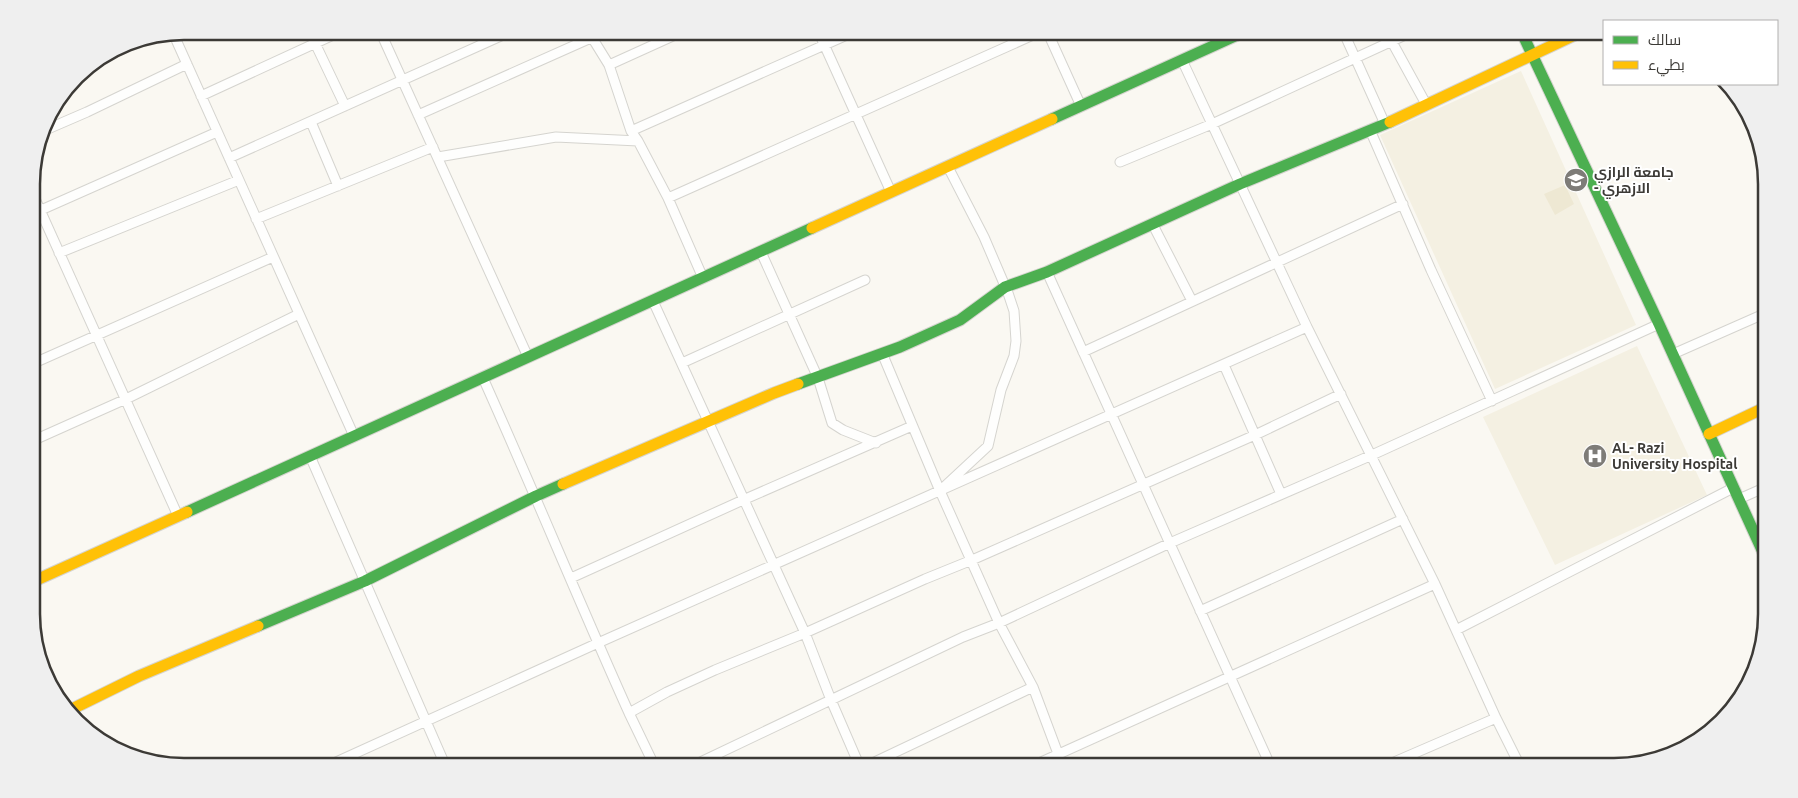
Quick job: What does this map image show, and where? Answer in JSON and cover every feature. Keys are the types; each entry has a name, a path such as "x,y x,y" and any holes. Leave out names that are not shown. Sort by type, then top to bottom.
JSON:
{"street":[{"path":"176,40 354,436"},
{"path":"201,96 322,40"},
{"path":"384,40 528,357"},
{"path":"229,158 492,40"},
{"path":"418,116 578,40"},
{"path":"592,40 609,65 631,132 638,141 668,198 703,278"},
{"path":"609,65 664,40"},
{"path":"822,40 891,192"},
{"path":"631,132 837,40"},
{"path":"668,198 1022,40"},
{"path":"1051,40 1081,106"},
{"path":"40,578 1226,40"},
{"path":"1347,40 1385,124"},
{"path":"1120,162 1212,124 1396,40"},
{"path":"1526,40 1758,539"},
{"path":"75,708 139,676 365,581 536,496 774,393 900,347 960,320 1005,287 1047,272 1240,184 1385,124 1563,40"},
{"path":"1392,42 1426,104"},
{"path":"315,43 345,106"},
{"path":"1182,60 1308,327 1435,584 1516,758"},
{"path":"52,127 187,64"},
{"path":"311,122 338,186"},
{"path":"1370,130 1492,401"},
{"path":"40,211 217,132"},
{"path":"438,157 556,137 638,141"},
{"path":"256,219 433,148"},
{"path":"940,491 988,446 1001,390 1014,356 1016,341 1014,310 984,237 948,167"},
{"path":"59,253 239,180"},
{"path":"1083,352 1403,204"},
{"path":"40,220 59,253 178,516"},
{"path":"1153,225 1192,301"},
{"path":"761,252 818,378 832,423 843,430 876,443"},
{"path":"40,361 273,257"},
{"path":"1047,272 1267,758"},
{"path":"682,363 865,280"},
{"path":"653,301 774,565 856,758"},
{"path":"40,437 126,399 299,314"},
{"path":"1673,354 1758,317"},
{"path":"709,758 963,637 999,624 1170,543 1492,401 1659,324"},
{"path":"344,758 1308,327"},
{"path":"882,353 999,624 1032,687 1060,758"},
{"path":"1224,365 1281,494"},
{"path":"483,378 536,496 598,643 651,758"},
{"path":"629,713 667,692 715,670 1255,436 1341,394"},
{"path":"1709,434 1758,411"},
{"path":"570,578 912,426"},
{"path":"310,456 442,758"},
{"path":"1456,630 1734,488"},
{"path":"1739,499 1758,491"},
{"path":"1200,610 1403,519"},
{"path":"1049,758 1435,584"},
{"path":"883,758 1032,687"},
{"path":"1404,758 1496,718"}],"shaded area":[{"path":"1521,71 1636,325 1495,389 1380,135"},
{"path":"1565,185 1574,204 1555,215 1544,194"},
{"name":"AL- Razi University Hospital","path":"1637,346 1707,495 1555,565 1483,417"}],"traffic: fast":[{"path":"1052,119 1226,40"},
{"path":"1525,40 1659,324 1758,541"},
{"path":"798,384 900,347 960,320 1005,287 1047,272 1240,184 1390,122"},
{"path":"187,512 812,228"},
{"path":"258,626 365,581 563,484"}],"traffic: slow":[{"path":"1390,122 1564,40"},
{"path":"812,228 1052,119"},
{"path":"563,484 798,384"},
{"path":"1709,434 1758,411"},
{"path":"40,578 187,512"},
{"path":"75,708 139,676 258,626"}],"place":[{"name":"جامعة الرازي - الازهري","path":"1576,180"},
{"name":"AL- Razi University Hospital","path":"1595,456"}]}
